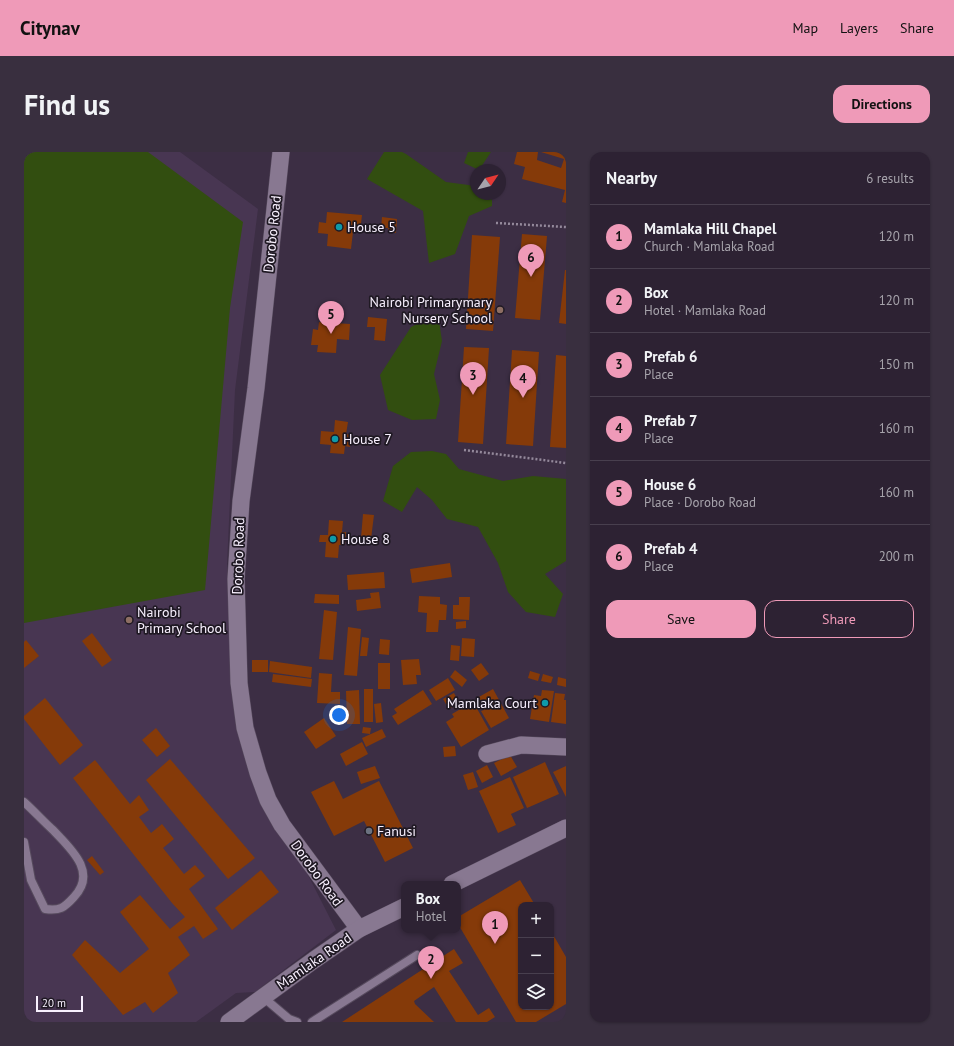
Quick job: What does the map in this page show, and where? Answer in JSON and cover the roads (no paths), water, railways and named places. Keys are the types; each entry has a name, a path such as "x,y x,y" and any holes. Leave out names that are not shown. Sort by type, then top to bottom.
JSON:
{"street":[{"name":"Dorobo Road","path":"280,152 256,388 241,501 236,579 239,683 245,728 258,773 268,800 282,825 359,929"},
{"path":"487,754 521,745 566,747"},
{"path":"458,881 566,828"},
{"name":"Mamlaka Road","path":"229,1022 359,929 401,908"}],"lane":[{"path":"24,802 71,848 79,860 83,871 83,882 77,894 66,907 55,910 45,909 31,880 24,842"},
{"path":"312,1022 417,955"},
{"path":"263,997 289,1019 297,1022"}],"place":[{"name":"House 5","path":"339,227"},
{"name":"Prefab 4","path":"531,277"},
{"name":"Nairobi Primarymary Nursery School","path":"500,310"},
{"name":"House 6","path":"331,334"},
{"name":"Prefab 6","path":"473,395"},
{"name":"Prefab 7","path":"523,398"},
{"name":"House 7","path":"335,439"},
{"name":"House 8","path":"333,539"},
{"name":"Nairobi Primary School","path":"129,620"},
{"name":"Mamlaka Court","path":"545,703"},
{"name":"Fanusi","path":"369,831"},
{"name":"Mamlaka Hill Chapel","path":"495,944"},
{"name":"Box","path":"431,979"}]}
